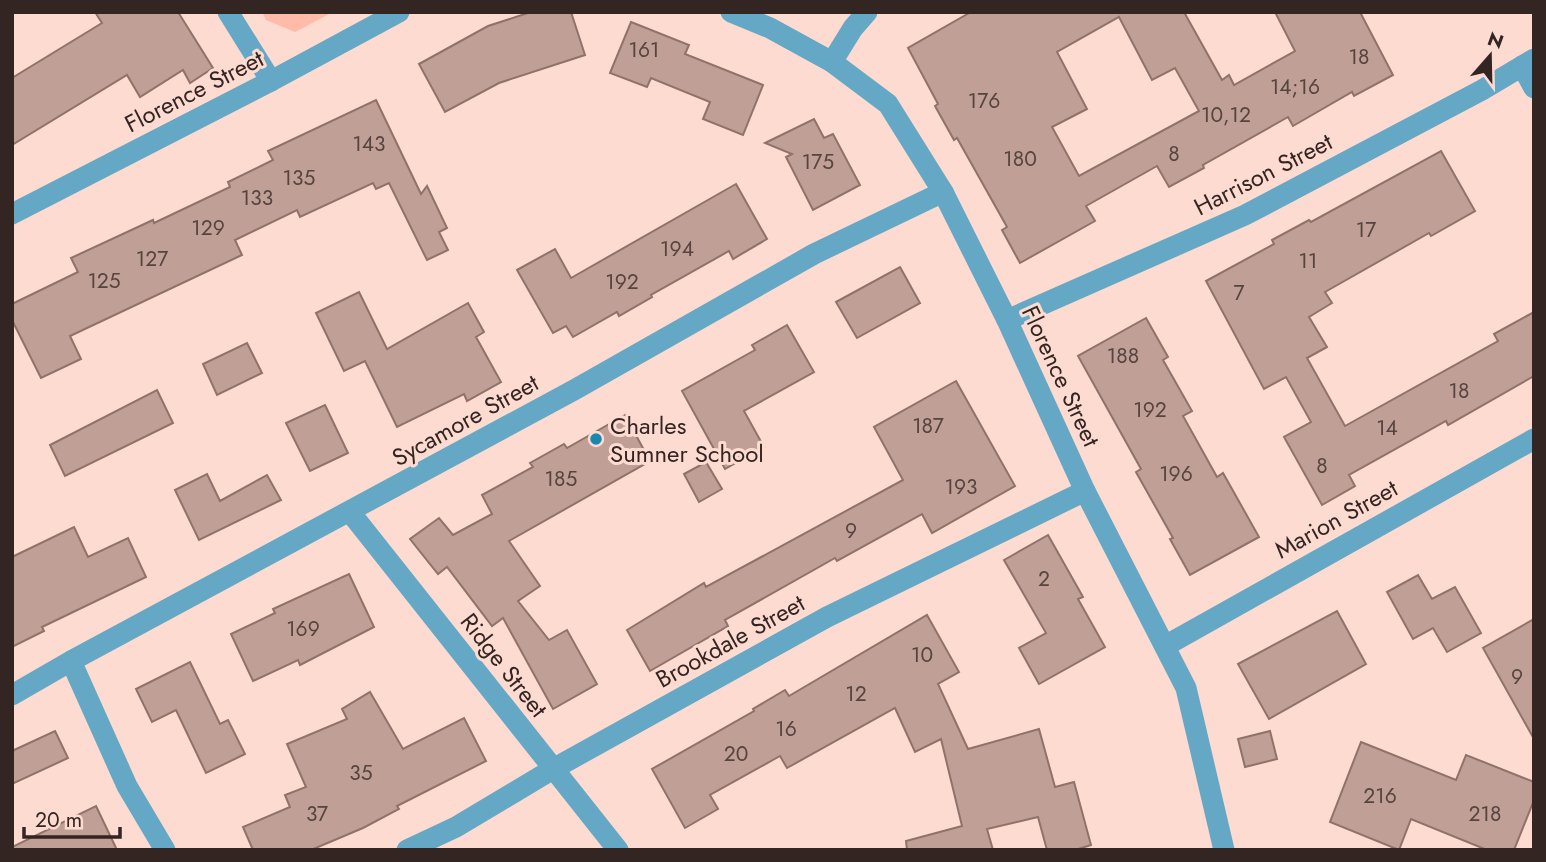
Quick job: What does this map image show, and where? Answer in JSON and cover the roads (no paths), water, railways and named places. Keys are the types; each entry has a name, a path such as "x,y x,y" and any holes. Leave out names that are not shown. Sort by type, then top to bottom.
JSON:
{"street":[{"path":"228,12 271,81"},
{"name":"Florence Street","path":"12,214 271,81 398,12"},
{"name":"Florence Street","path":"731,12 770,28 832,62 888,104 943,192 1007,320 1084,491 1186,688 1224,850"},
{"path":"832,62 853,28 867,12"},
{"path":"1528,62 1534,88"},
{"name":"Harrison Street","path":"1007,320 1245,215 1482,90 1528,62"},
{"name":"Sycamore Street","path":"12,695 574,390 814,254 943,192"},
{"name":"Marion Street","path":"1165,646 1534,439"},
{"name":"Brookdale Street","path":"407,850 456,827 553,769 827,617 1084,491"},
{"name":"Ridge Street","path":"350,512 618,850"},
{"path":"71,661 127,786 165,850"}],"place":[{"name":"Charles Sumner School","path":"596,439"}]}
